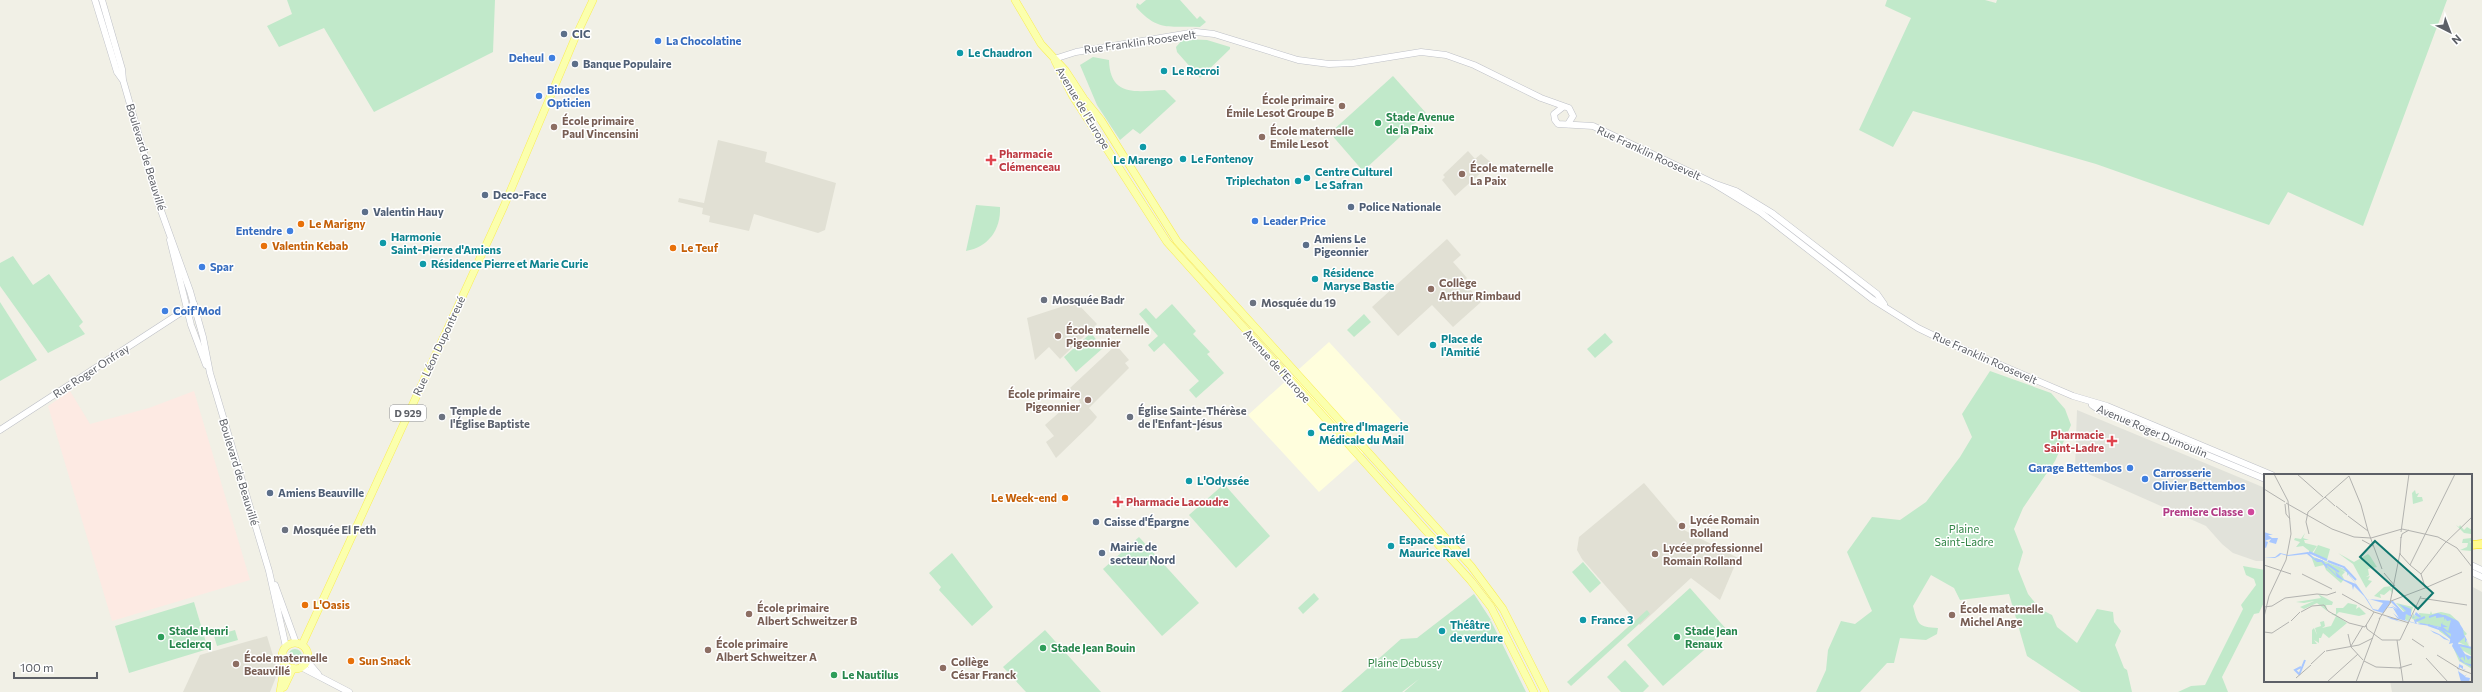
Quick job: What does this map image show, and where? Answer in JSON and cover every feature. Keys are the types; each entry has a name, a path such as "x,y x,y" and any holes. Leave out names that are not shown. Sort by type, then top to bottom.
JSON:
{"highway":[{"path":"2472,545 2482,544"}],"main road":[{"name":"Boulevard de Beauvillé","path":"95,0 117,72 122,80 169,234 194,304 210,372 269,571 286,647"},
{"name":"Boulevard de Beauvillé","path":"102,0 122,69 122,80"},
{"name":"Rue Léon Dupontreué","path":"299,644 504,206 553,88 593,0"},
{"path":"1015,0 1041,44 1054,59"},
{"name":"Rue Franklin Roosevelt","path":"1054,59 1076,52 1196,32 1214,34 1298,60 1330,64 1353,63 1421,52 1459,58 1541,98 1563,107"},
{"name":"Avenue de l'Europe","path":"1054,59 1059,74 1167,242 1471,581 1491,607 1534,692"},
{"name":"Avenue de l'Europe","path":"1054,59 1065,70 1084,99 1101,120 1177,241 1471,566 1494,594 1545,692"},
{"name":"Rue Franklin Roosevelt","path":"1541,98 1554,114"},
{"path":"1563,107 1570,110 1573,116 1568,124 1558,124 1554,114 1563,107"},
{"name":"Rue Franklin Roosevelt","path":"1573,116 1586,125"},
{"name":"Rue Franklin Roosevelt","path":"1568,124 1586,125 1608,132 1711,182 1736,191 1772,213 1877,294 1885,305 1918,328 1949,344 2089,403"},
{"name":"Boulevard de Beauvillé","path":"169,234 171,251 184,310 202,358 210,372"},
{"name":"Rue Roger Onfray","path":"0,430 194,304"},
{"name":"Avenue Roger Dumoulin","path":"2089,403 2107,406 2270,474"},
{"name":"Avenue Roger Dumoulin","path":"2089,403 2101,411 2264,478"},
{"path":"2472,565 2482,570"},
{"name":"Boulevard de Beauvillé","path":"269,571 299,644"},
{"path":"2472,572 2482,577"},
{"path":"280,692 285,664 283,655 286,647 299,644 307,653 304,664"},
{"path":"285,664 293,668"},
{"path":"280,692 293,668 304,664"},
{"path":"304,664 320,677 349,692"}],"shaded area":[{"path":"718,140 767,152 765,162 836,183 825,230 818,233 754,214 749,231 709,222 710,216 702,214 703,208 678,202 679,198 704,203"},
{"name":"École maternelle La Paix","path":"1468,151 1475,159 1481,154 1495,166 1487,173 1484,170 1455,196 1442,180 1445,177 1443,175"},
{"name":"Collège Arthur Rimbaud","path":"1447,239 1461,255 1453,262 1467,278 1463,281 1481,302 1453,327 1432,305 1398,336 1372,307"},
{"name":"École maternelle Pigeonnier","path":"1076,302 1097,324 1060,359 1049,347 1035,360 1027,318"},
{"path":"1329,342 1401,420 1319,492 1248,415"},
{"name":"École primaire Pigeonnier","path":"1116,345 1129,360 1125,363 1129,368 1089,408 1097,417 1093,422 1056,458 1046,442 1054,436 1045,425 1063,409 1068,413 1080,402 1070,388"},
{"path":"70,391 90,424 149,408 194,391 250,580 112,621 48,406"},
{"path":"2077,410 2264,488 2264,561 2256,561 2233,553 2222,544 2206,526 2075,468"},
{"name":"Lycée professionnel Romain Rolland","path":"1644,483 1684,530 1738,558 1720,600 1691,578 1640,625 1582,559 1577,550 1579,537"},
{"path":"2472,587 2482,592 2482,692 2392,692 2390,682 2472,682"},
{"name":"École maternelle Beauvillé","path":"267,636 278,672 270,692 183,692 200,655"}],"green space":[{"path":"287,0 495,0 493,52 374,112 324,28 279,47 267,26 292,14"},
{"path":"1146,0 1180,0 1197,19 1200,16 1206,22 1200,27 1173,27 1158,24 1151,21 1136,7 1137,3 1140,5"},
{"path":"1887,0 1985,0 1996,3 1997,0 2447,0 2363,226 2288,192 2269,225 2096,164 1913,111 1893,147 1859,130 1911,18 1885,6"},
{"path":"1183,39 1207,40 1230,47 1230,49 1200,78 1177,52 1176,47"},
{"path":"1093,57 1109,60 1114,81 1127,90 1165,90 1176,101 1140,134 1133,129 1120,140 1097,105 1080,65"},
{"name":"Stade Avenue de la Paix","path":"1393,76 1426,113 1363,171 1330,133"},
{"path":"976,205 1000,207 1000,215 992,236 981,246 966,251"},
{"path":"13,256 33,285 49,274 83,322 79,326 85,334 48,353 0,286 0,263"},
{"path":"0,302 37,360 0,381"},
{"path":"1172,304 1196,331 1193,334 1210,352 1207,354 1224,373 1196,398 1189,390 1199,381 1164,343 1154,352 1148,345 1158,336 1139,314 1146,308 1156,319"},
{"path":"1364,314 1371,322 1354,337 1347,330"},
{"path":"1091,333 1103,348 1076,372 1064,357"},
{"path":"1605,333 1613,342 1595,358 1587,349"},
{"name":"Plaine Saint-Ladre","path":"1990,371 2051,393 2065,409 2071,425 2055,461 2023,508 2014,529 2023,552 2018,569 2028,594 2040,609 2052,615 2057,627 2077,643 2097,609 2113,612 2114,622 2121,631 2115,645 2124,668 2127,670 2132,692 2081,692 2027,656 2009,594 1960,600 1954,588 1931,575 1913,606 1920,624 1926,627 1938,628 1937,634 1926,640 1900,638 1894,663 1887,663 1860,692 1816,692 1826,670 1828,650 1841,621 1855,624 1872,611 1847,552 1872,517 1900,520 1926,502 1960,457 1972,437 1962,414"},
{"path":"1224,484 1270,536 1236,568 1189,515"},
{"path":"1139,537 1199,603 1162,636 1103,569"},
{"path":"952,553 993,607 972,626 939,590 941,587 929,573"},
{"path":"1583,562 1601,583 1590,593 1572,572"},
{"path":"2243,566 2264,570 2264,602 2259,613 2254,614 2222,677 2228,692 2178,692 2191,686 2205,685 2243,609 2241,605 2256,585 2254,579 2246,575"},
{"name":"Stade Jean Renaux","path":"1690,588 1727,630 1663,686 1627,645"},
{"path":"1314,593 1319,599 1303,614 1298,608"},
{"name":"Plaine Debussy","path":"1474,594 1491,620 1486,624 1491,621 1526,692 1404,692 1419,679 1402,692 1341,692 1401,639 1417,638"},
{"name":"Stade Henri Leclercq","path":"194,602 208,649 129,673 115,626"},
{"path":"1647,610 1650,614 1571,686 1567,682"},
{"path":"235,630 238,640 217,646 214,636"},
{"name":"Stade Jean Bouin","path":"1045,630 1101,692 1026,692 1003,667"},
{"path":"292,649 298,649 302,653 302,659 298,663 292,663 288,659 288,653"},
{"path":"1625,660 1649,686 1643,692 1621,692 1607,677"}],"place":[{"name":"CIC","path":"564,34"},
{"name":"La Chocolatine","path":"658,41"},
{"name":"Le Chaudron","path":"960,53"},
{"name":"Deheul","path":"552,58"},
{"name":"Banque Populaire","path":"575,64"},
{"name":"Le Rocroi","path":"1164,71"},
{"name":"Binocles Opticien","path":"539,96"},
{"name":"École primaire Émile Lesot Groupe B","path":"1342,106"},
{"name":"Stade Avenue de la Paix","path":"1378,123"},
{"name":"École primaire Paul Vincensini","path":"554,127"},
{"name":"École maternelle Emile Lesot","path":"1262,137"},
{"name":"Le Marengo","path":"1143,147"},
{"name":"Le Fontenoy","path":"1183,159"},
{"name":"Pharmacie Clémenceau","path":"991,160"},
{"name":"École maternelle La Paix","path":"1462,174"},
{"name":"Centre Culturel Le Safran","path":"1307,178"},
{"name":"Triplechaton","path":"1298,181"},
{"name":"Deco-Face","path":"485,195"},
{"name":"Police Nationale","path":"1351,207"},
{"name":"Valentin Hauy","path":"365,212"},
{"name":"Leader Price","path":"1255,221"},
{"name":"Le Marigny","path":"301,224"},
{"name":"Entendre","path":"290,231"},
{"name":"Harmonie Saint-Pierre d'Amiens","path":"383,243"},
{"name":"Amiens Le Pigeonnier","path":"1306,245"},
{"name":"Valentin Kebab","path":"264,246"},
{"name":"Le Teuf","path":"673,248"},
{"name":"Résidence Pierre et Marie Curie","path":"423,264"},
{"name":"Spar","path":"202,267"},
{"name":"Résidence Maryse Bastie","path":"1315,279"},
{"name":"Collège Arthur Rimbaud","path":"1431,289"},
{"name":"Mosquée Badr","path":"1044,300"},
{"name":"Mosquée du 19","path":"1253,303"},
{"name":"Coif'Mod","path":"165,311"},
{"name":"École maternelle Pigeonnier","path":"1058,336"},
{"name":"Place de l'Amitié","path":"1433,345"},
{"name":"École primaire Pigeonnier","path":"1088,400"},
{"name":"Temple de l'Église Baptiste","path":"442,417"},
{"name":"Église Sainte-Thérèse de l'Enfant-Jésus","path":"1130,417"},
{"name":"Centre d'Imagerie Médicale du Mail","path":"1311,433"},
{"name":"Pharmacie Saint-Ladre","path":"2112,441"},
{"name":"Garage Bettembos","path":"2130,468"},
{"name":"Carrosserie Olivier Bettembos","path":"2145,479"},
{"name":"L'Odyssée","path":"1189,481"},
{"name":"Amiens Beauville","path":"270,493"},
{"name":"Le Week-end","path":"1065,498"},
{"name":"Pharmacie Lacoudre","path":"1118,502"},
{"name":"Premiere Classe","path":"2251,512"},
{"name":"Caisse d'Épargne","path":"1096,522"},
{"name":"Lycée Romain Rolland","path":"1682,526"},
{"name":"Mosquée El Feth","path":"285,530"},
{"name":"Espace Santé Maurice Ravel","path":"1391,546"},
{"name":"Mairie de secteur Nord","path":"1102,553"},
{"name":"Lycée professionnel Romain Rolland","path":"1655,554"},
{"name":"L'Oasis","path":"305,605"},
{"name":"École primaire Albert Schweitzer B","path":"749,614"},
{"name":"École maternelle Michel Ange","path":"1952,615"},
{"name":"France 3","path":"1583,620"},
{"name":"Théâtre de verdure","path":"1442,631"},
{"name":"Stade Henri Leclercq","path":"161,637"},
{"name":"Stade Jean Renaux","path":"1677,637"},
{"name":"Stade Jean Bouin","path":"1043,648"},
{"name":"École primaire Albert Schweitzer A","path":"708,650"},
{"name":"Sun Snack","path":"351,661"},
{"name":"École maternelle Beauvillé","path":"236,664"},
{"name":"Collège César Franck","path":"943,668"},
{"name":"Le Nautilus","path":"834,675"}]}
